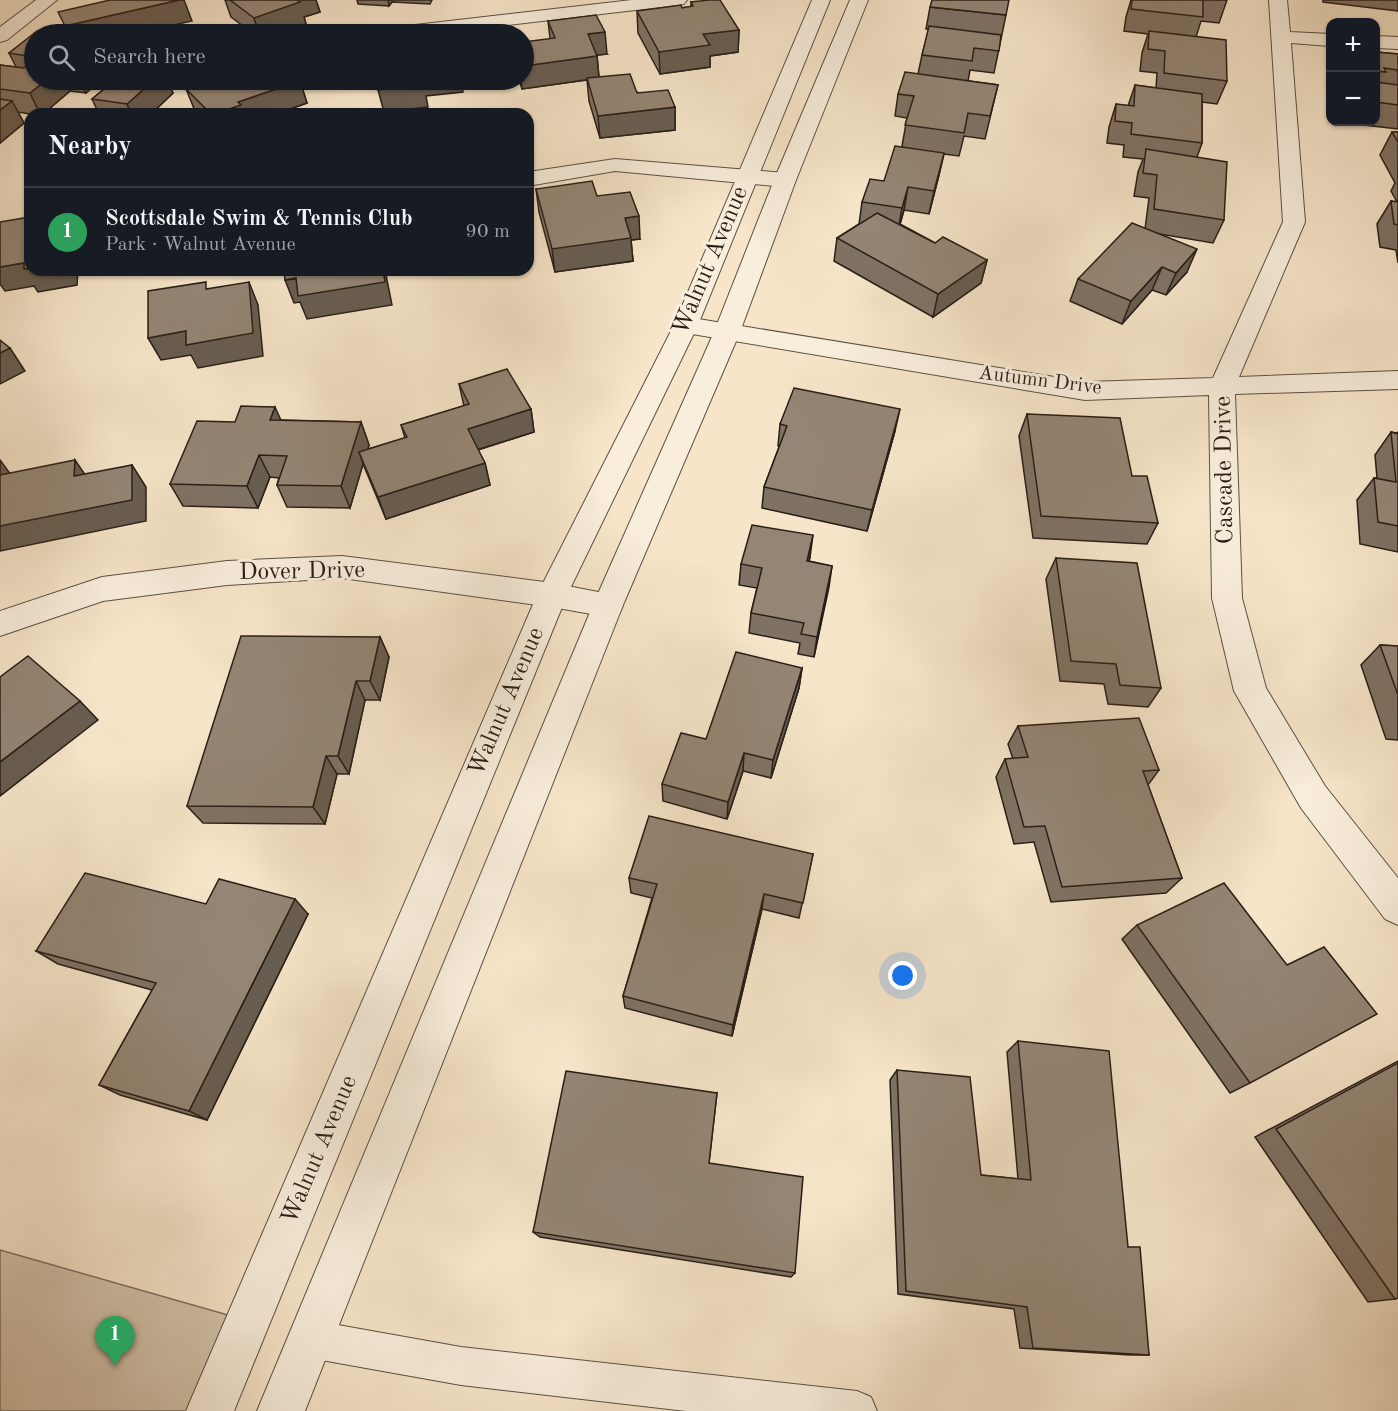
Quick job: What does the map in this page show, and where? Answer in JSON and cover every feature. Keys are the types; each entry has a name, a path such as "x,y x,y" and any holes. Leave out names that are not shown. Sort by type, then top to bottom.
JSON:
{"street":[{"path":"0,36 48,0"},
{"path":"474,24 678,0"},
{"name":"Walnut Avenue","path":"210,1411 552,595 686,325 821,0"},
{"name":"Walnut Avenue","path":"281,1411 608,605 727,332 785,180 859,0"},
{"name":"Cascade Drive","path":"1278,0 1294,222 1222,387 1227,598 1250,691 1313,797 1398,906"},
{"path":"1282,38 1326,40"},
{"path":"1380,42 1398,43"},
{"path":"534,178 615,165 785,180"},
{"name":"Autumn Drive","path":"686,325 1085,390 1398,380"},
{"name":"Dover Drive","path":"0,624 102,589 227,573 330,567 552,595 608,605"}],"lane":[{"path":"310,1339 462,1365 857,1411"}],"shaded area":[{"path":"0,1250 249,1321 210,1411 0,1411"}],"building":[{"path":"110,0 179,0 74,24 64,24 58,12"},
{"path":"230,0 297,0 300,2 254,18"},
{"path":"720,0 739,30 703,34 710,45 659,52 637,11 681,5 682,8 693,6 691,2"},
{"path":"932,0 1009,0 1006,15 930,7"},
{"path":"1132,0 1203,0 1203,17 1131,9"},
{"path":"596,15 605,32 588,34 597,56 534,65 534,41 555,38 548,21"},
{"path":"929,26 1001,35 999,51 974,48 972,61 922,55"},
{"path":"1149,31 1226,40 1227,81 1164,73 1165,51 1148,49"},
{"path":"24,41 24,55 9,53"},
{"path":"1380,52 1398,54 1398,73 1397,70 1384,68 1386,72 1380,71"},
{"path":"0,65 24,68 24,90 34,90 30,93 0,89"},
{"path":"905,72 998,85 990,116 968,113 964,133 905,125 914,96 898,94"},
{"path":"630,74 637,93 668,90 675,107 598,116 587,78"},
{"path":"1380,83 1398,85 1398,105 1380,103"},
{"path":"1135,85 1202,94 1202,143 1131,134 1132,123 1115,121 1116,104 1134,106"},
{"path":"103,90 143,90 127,104 92,99"},
{"path":"187,90 273,90 238,102 241,105 232,108 205,108"},
{"path":"0,99 12,101 0,110"},
{"path":"1392,132 1398,132 1398,142"},
{"path":"895,146 944,153 934,191 908,187 902,208 862,202 870,179 884,181"},
{"path":"1146,149 1227,162 1224,220 1154,209 1157,175 1143,173"},
{"path":"592,181 597,196 630,192 639,216 625,218 631,238 552,249 536,189"},
{"path":"1391,201 1398,202 1398,225 1394,224"},
{"path":"877,213 935,243 943,237 987,260 938,294 837,238"},
{"path":"24,218 24,263 0,267 0,222"},
{"path":"1132,223 1197,249 1176,273 1162,267 1131,301 1078,279"},
{"path":"285,276 384,276 385,282 298,296 296,278 285,280"},
{"path":"206,282 206,289 249,282 253,333 186,345 186,331 148,338 148,291"},
{"path":"0,340 10,348 0,353"},
{"path":"507,369 531,409 468,429 485,463 378,497 359,452 407,437 401,425 469,404 459,384"},
{"path":"794,388 900,409 872,510 764,487 787,426 780,424"},
{"path":"241,406 275,407 270,420 361,422 341,486 277,485 287,456 259,455 247,486 170,484 197,421 235,422"},
{"path":"1027,414 1120,418 1132,476 1147,476 1158,523 1041,516"},
{"path":"1391,432 1398,434 1398,526 1378,522 1374,478 1396,482"},
{"path":"75,460 74,476 132,465 132,500 0,526 0,475"},
{"path":"752,525 813,535 807,561 832,566 817,637 801,634 804,623 751,613 762,568 741,564"},
{"path":"1056,558 1137,563 1161,688 1120,685 1116,664 1071,661"},
{"path":"241,636 380,637 370,681 356,681 338,756 326,756 313,807 187,806"},
{"path":"1380,645 1398,646 1398,695"},
{"path":"736,652 802,668 773,760 744,753 728,802 662,784 681,733 706,739"},
{"path":"28,656 80,701 0,762 0,677"},
{"path":"1139,718 1159,770 1143,771 1182,878 1062,887 1045,826 1024,827 1005,759 1028,757 1018,726"},
{"path":"649,816 813,854 803,903 764,894 733,1025 623,996 657,884 629,878"},
{"path":"85,873 206,904 219,879 295,899 189,1111 99,1085 156,983 36,951"},
{"path":"1224,883 1287,965 1324,947 1377,1014 1250,1083 1137,925"},
{"path":"1018,1041 1109,1051 1128,1247 1140,1247 1149,1355 1033,1348 1027,1307 906,1291 897,1070 970,1077 981,1175 1031,1180"},
{"path":"1398,1063 1398,1298 1395,1299 1276,1129"},
{"path":"566,1071 717,1093 709,1163 803,1177 795,1273 533,1232"}],"place":[{"name":"Scottsdale Swim & Tennis Club","path":"115,1366"}]}
